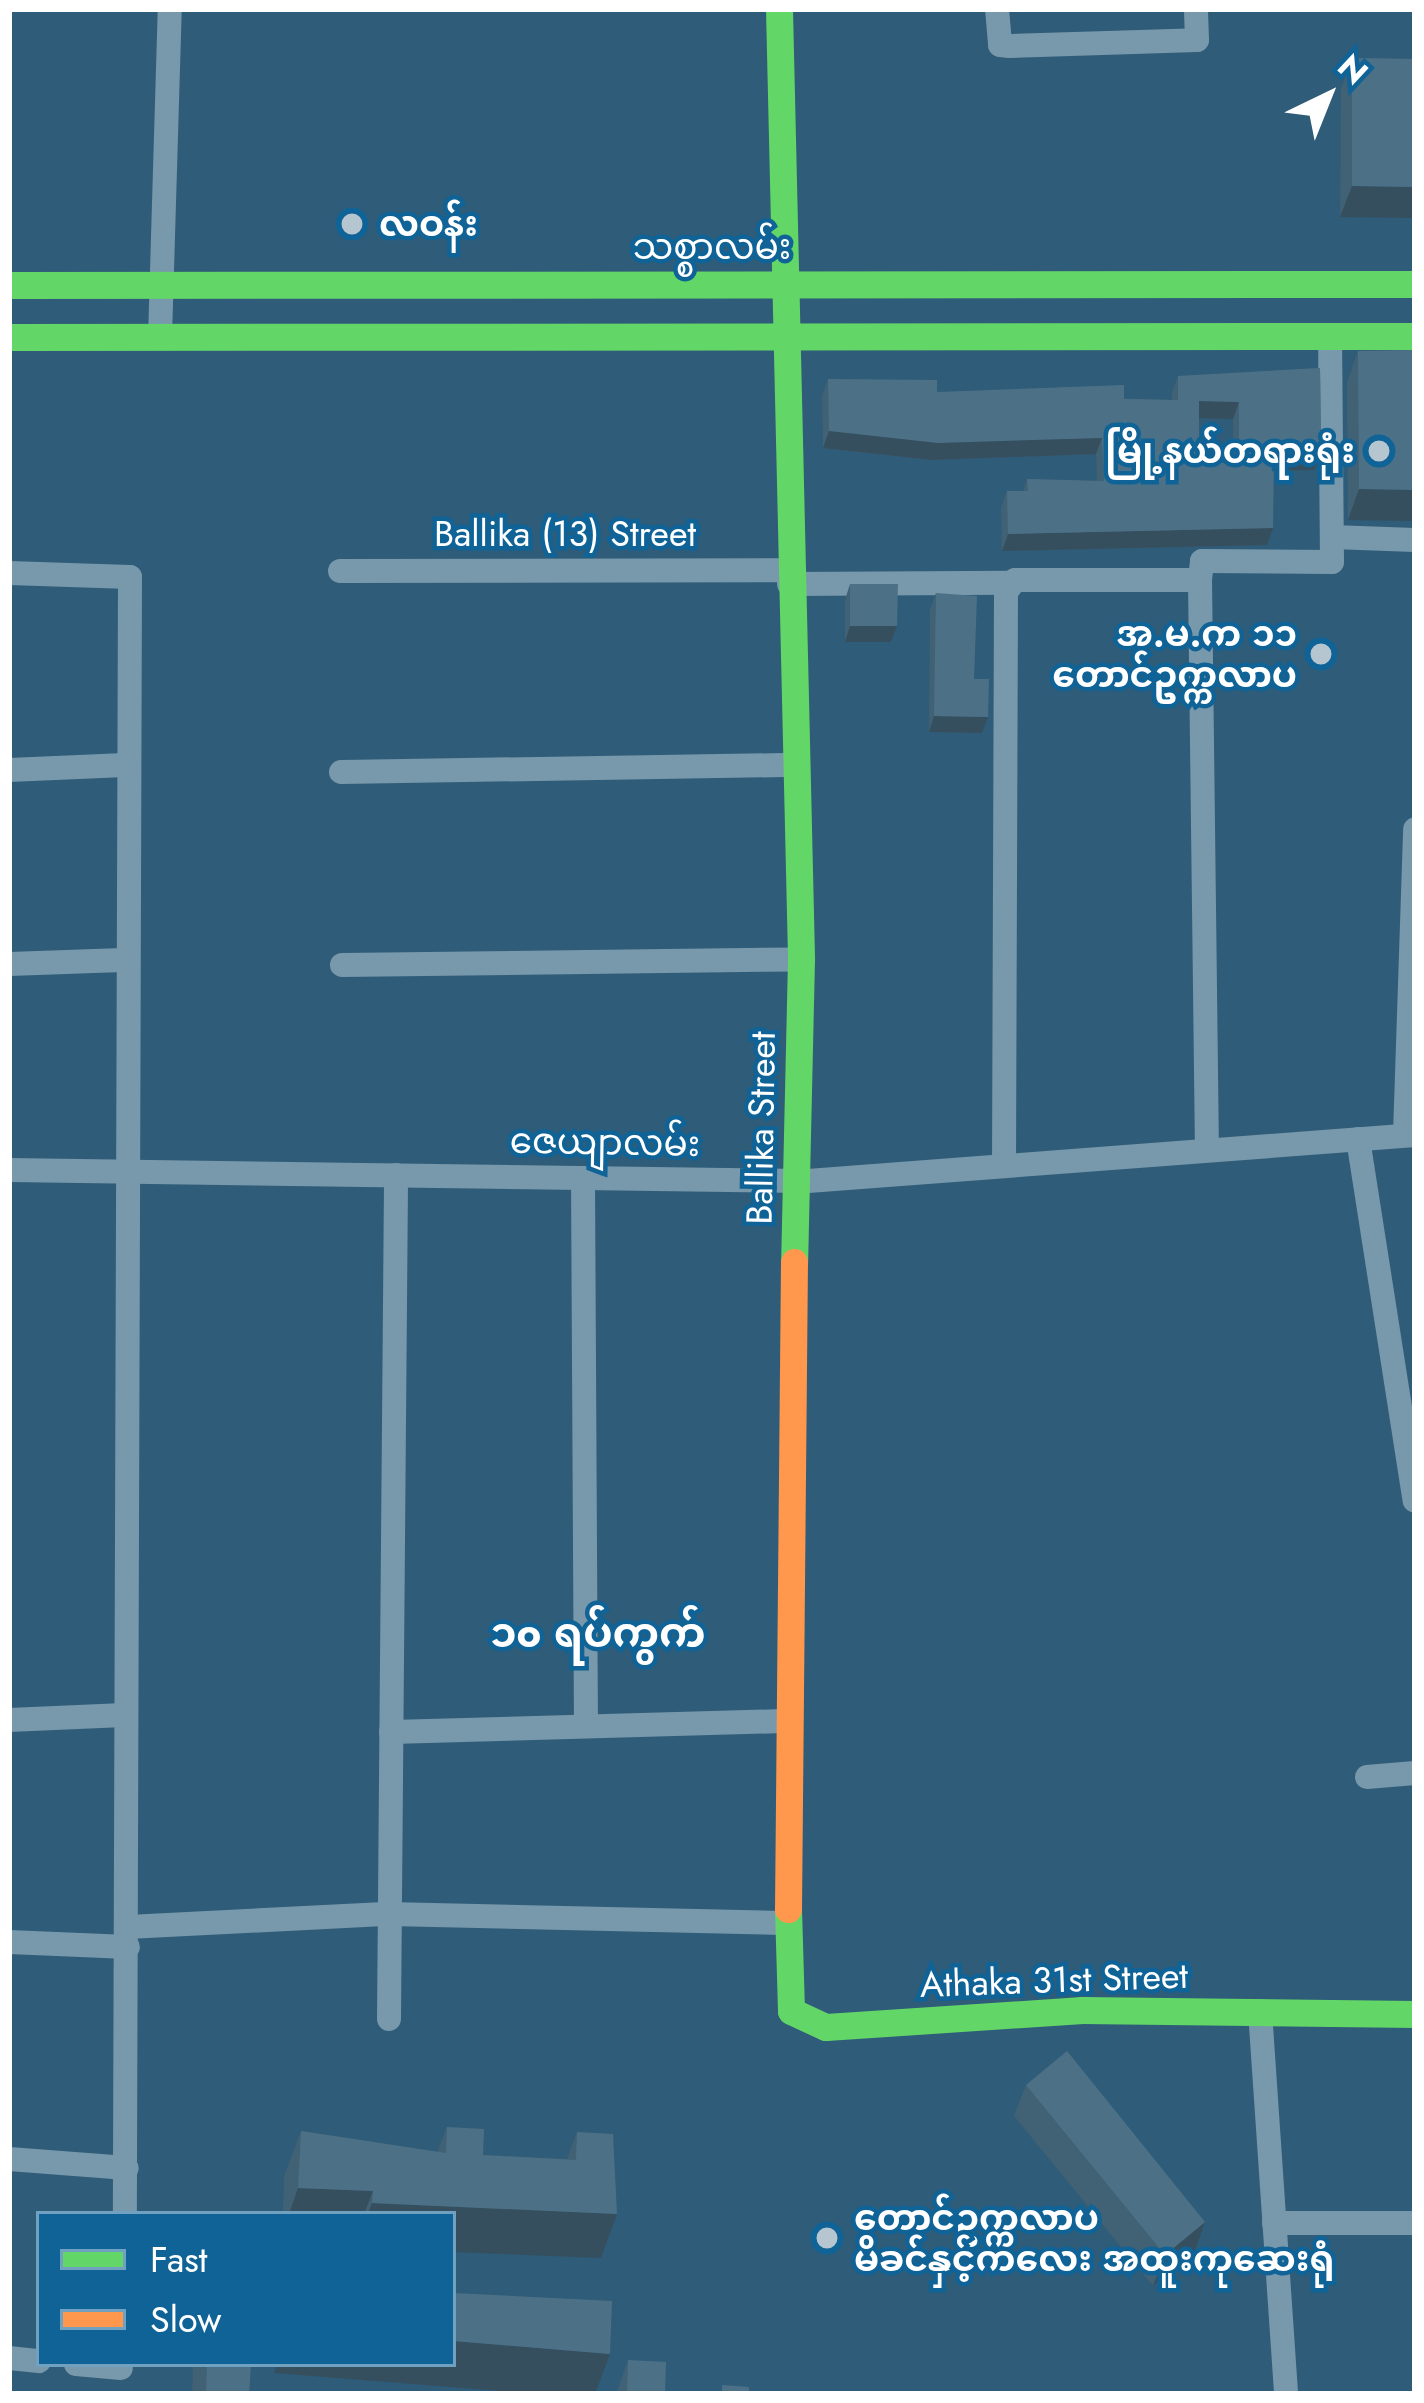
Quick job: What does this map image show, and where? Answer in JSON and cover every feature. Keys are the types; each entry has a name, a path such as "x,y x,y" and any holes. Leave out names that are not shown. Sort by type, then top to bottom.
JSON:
{"main road":[{"name":"Ballika Street","path":"778,9 782,336 801,959 783,1923"},
{"name":"သစ္စာလမ်း","path":"9,285 1409,284"},
{"path":"9,337 1409,336 1409,284"},
{"name":"Athaka 31st Street","path":"783,1923 790,2011 814,2025 1260,2011 1415,2014"}],"street":[{"path":"160,338 158,284 170,9"},
{"path":"997,9 1000,45 1197,40 1196,9"},
{"path":"1208,1150 1202,561 1332,562 1330,335"},
{"path":"1332,537 1415,540"},
{"path":"9,573 126,570 125,2211"},
{"name":"Ballika (13) Street","path":"340,571 1009,583 1200,580"},
{"path":"1004,1166 1009,583"},
{"path":"9,770 124,765"},
{"path":"341,772 795,765"},
{"path":"1410,1135 1415,829"},
{"path":"342,965 801,959"},
{"path":"9,964 123,960"},
{"name":"ဇေယျာလမ်း","path":"9,1170 795,1179 1410,1135"},
{"path":"1358,1139 1415,1501"},
{"path":"389,2019 396,1175"},
{"path":"583,1178 586,1725"},
{"path":"9,1720 124,1714"},
{"path":"391,1732 784,1721"},
{"path":"1367,1777 1415,1773"},
{"path":"9,1942 128,1937 389,1914 783,1923"},
{"path":"1260,2011 1286,2394"},
{"path":"9,2158 127,2168"},
{"path":"1274,2222 1415,2223"}],"building":[{"path":"1352,58 1415,59 1415,187 1352,186"},
{"name":"မြို့နယ်တရားရုံး","path":"1415,350 1415,490 1359,489 1358,351"},
{"path":"1320,368 1321,453 1274,454 1273,528 1008,534 1007,491 1028,491 1027,479 1104,481 1102,438 938,443 829,431 828,379 937,380 937,392 1124,385 1124,399 1178,400 1178,376","holes":["1199,401 1239,402 1239,463 1199,463"]},
{"path":"850,584 898,584 897,626 850,626"},
{"path":"936,593 977,596 974,679 989,679 988,717 934,716"},
{"path":"1067,2051 1205,2222 1165,2255 1026,2085"},
{"path":"447,2127 484,2129 483,2155 576,2160 577,2132 613,2134 617,2214 372,2203 373,2191 298,2188 301,2131 446,2153"},
{"path":"456,2293 612,2301 610,2354 456,2341"},
{"path":"628,2360 666,2362 665,2394 627,2394"},
{"path":"207,2367 251,2367 249,2394 206,2394"},
{"path":"722,2385 749,2387 749,2394 722,2394"}],"traffic: fast":[{"path":"779,9 801,959 794,1262"},
{"path":"9,285 1415,284"},
{"path":"9,337 1415,336"},
{"path":"788,1909 791,2011 826,2027 1082,2010 1415,2014"}],"traffic: slow":[{"path":"788,1909 794,1262"}],"place":[{"name":"လဝန်း","path":"352,224"},
{"name":"မြို့နယ်တရားရုံး","path":"1379,451"},
{"name":"အ.မ.က ၁၁ တောင်ဥက္ကလာပ","path":"1321,654"},
{"name":"တောင်ဥက္ကလာပ မိခင်နှင့်ကလေး အထူးကုဆေးရုံ","path":"827,2238"}],"district":[{"name":"၁o ရပ်ကွက်","path":"598,1633"}]}
